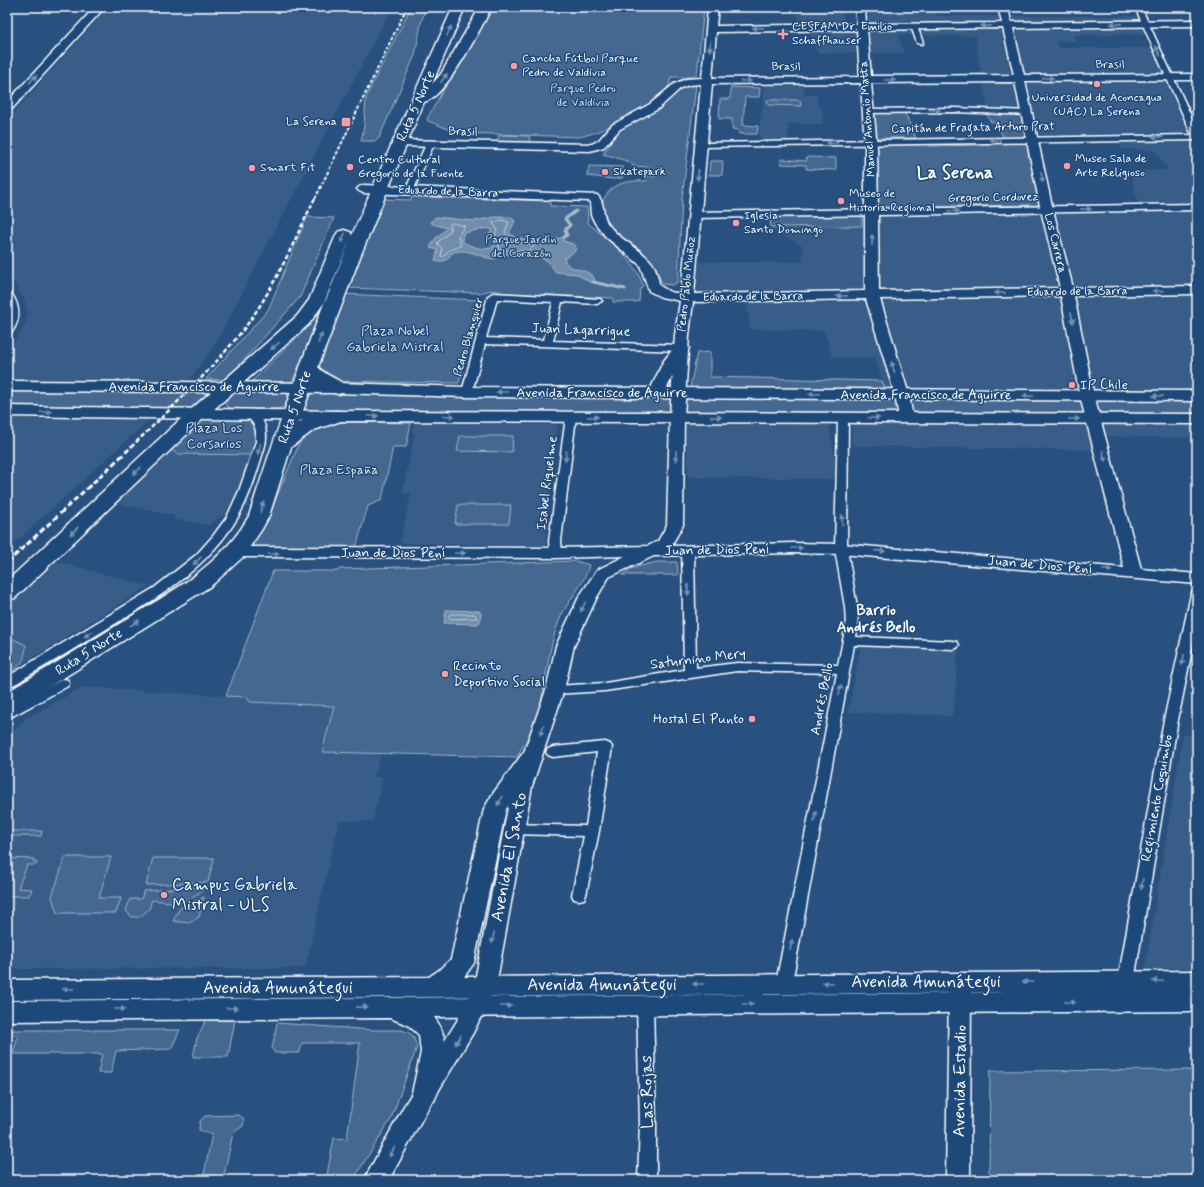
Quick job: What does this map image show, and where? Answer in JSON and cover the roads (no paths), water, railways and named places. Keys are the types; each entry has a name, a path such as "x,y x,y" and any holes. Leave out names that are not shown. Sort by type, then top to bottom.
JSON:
{"highway":[{"path":"439,21 445,7"},
{"name":"Ruta 5 Norte","path":"7,593 198,414 297,327 313,306 371,185 399,143 459,7"},
{"path":"416,105 440,84 486,7"},
{"name":"Ruta 5 Norte","path":"7,703 40,690 203,581 235,552 252,529 258,516 291,415 337,293 371,185"},
{"path":"309,368 318,378 338,388"},
{"path":"282,445 294,433 304,426 337,416"}],"main road":[{"path":"657,393 671,362 681,348"},
{"name":"Avenida Francisco de Aguirre","path":"7,386 338,388 466,392 1197,396"},
{"name":"Avenida Francisco de Aguirre","path":"7,411 337,416 1197,419"},
{"path":"435,986 451,975 462,962 495,810 500,800 531,758"},
{"name":"Avenida Amunátegui","path":"7,990 435,986 481,996 645,1005 961,992 1132,991 1197,981"},
{"name":"Avenida Amunátegui","path":"7,1011 390,1007 481,996 784,983 961,992"},
{"name":"Avenida Amunátegui","path":"1132,991 1197,1001"},
{"path":"390,1007 418,1019 430,1031 433,1039 435,1054 425,1092"}],"street":[{"path":"7,108 100,7"},
{"name":"Pedro Pablo Muñoz","path":"652,552 664,544 675,525 677,417 681,348 702,145 713,7"},
{"name":"Manuel Antonio Matta","path":"860,7 871,142 873,212 872,296 902,395 906,418"},
{"name":"Los Carrera","path":"1003,7 1034,139 1047,209 1067,292 1087,396 1133,572"},
{"path":"1138,7 1197,137"},
{"path":"711,29 1197,23"},
{"path":"914,26 920,43"},
{"name":"Brasil","path":"399,143 590,148 604,143 615,128 626,120 658,104 678,85 692,81 1197,77"},
{"path":"868,111 959,110 1028,113"},
{"name":"Capitán de Fragata Arturo Prat","path":"702,145 1197,137"},
{"path":"409,190 430,144"},
{"name":"Eduardo de la Barra","path":"371,185 409,190 593,198 596,203 601,224 608,232 644,262 650,271 654,288 663,293 687,297 872,296 1197,290"},
{"name":"Gregorio Cordovez","path":"694,215 1197,207"},
{"name":"Pedro Blanquier","path":"466,392 493,296 598,301"},
{"path":"7,298 12,308 13,316 7,328"},
{"path":"548,343 558,299"},
{"name":"Juan Lagarrigue","path":"481,341 681,348"},
{"path":"7,683 159,591 192,566 215,542 231,521 252,474 262,434 260,426 251,414"},
{"name":"Isabel Riquelme","path":"556,553 555,541 571,417"},
{"name":"Andrés Bello","path":"784,983 852,625 851,607 841,549 843,418"},
{"path":"675,525 680,538 688,551 690,673"},
{"name":"Juan de Dios Pení","path":"235,552 583,553 793,548 841,549 1197,578"},
{"name":"Avenida El Santo","path":"376,1180 425,1092 443,1066 481,996 522,786 555,690 564,646 588,598 603,574 617,566 652,552"},
{"path":"583,553 597,558 601,565 603,574"},
{"name":"Regimiento Coquimbo","path":"1132,991 1170,725 1197,594"},
{"path":"850,641 953,645"},
{"name":"Saturnino Mery","path":"555,690 605,687 737,667 844,669"},
{"path":"7,715 40,690 62,683"},
{"path":"553,752 605,747 592,831 579,895"},
{"path":"514,829 592,831"},
{"name":"Avenida Estadio","path":"958,1180 961,992"},
{"name":"Las Rojas","path":"645,1005 648,1124 647,1180"}],"water":[{"path":"436,217 475,221 495,217 511,217 515,221 509,233 516,238 553,240 564,237 563,241 573,244 576,247 575,251 564,259 566,263 574,268 588,273 595,280 590,282 577,274 556,272 549,262 541,257 522,254 497,254 496,259 468,252 457,251 452,253 446,260 438,262 435,260 438,250 430,248 435,239 447,228 430,222","holes":["487,228 493,230 489,234 495,243 492,248 477,248 463,242 462,237 464,233"]},
{"path":"446,610 479,611 481,613 480,622 477,624 444,623"}],"waterway":[{"path":"564,237 567,235 565,230 570,225 565,219 576,211"},
{"path":"593,282 625,289"}],"railway":[{"path":"315,199 407,7"},
{"path":"126,452 203,376 246,326 275,280 315,198"},
{"path":"7,563 127,451"}],"place":[{"name":"CESFAM Dr. Emilio Schaffhauser","path":"783,34"},
{"name":"Cancha Fútbol Parque Pedro de Valdivia","path":"514,66"},
{"name":"Universidad de Aconcagua (UAC) La Serena","path":"1097,84"},
{"name":"La Serena","path":"346,122"},
{"name":"Museo Sala de Arte Religioso","path":"1067,166"},
{"name":"Centro Cultural Gregorio de la Fuente","path":"350,167"},
{"name":"Smart Fit","path":"252,168"},
{"name":"Skatepark","path":"605,172"},
{"name":"Museo de Historia Regional","path":"841,201"},
{"name":"Iglesia Santo Domingo","path":"736,223"},
{"name":"IP Chile","path":"1072,385"},
{"name":"Recinto Deportivo Social","path":"445,674"},
{"name":"Hostal El Punto","path":"752,719"},
{"name":"Campus Gabriela Mistral - ULS","path":"164,895"}],"district":[{"name":"La Serena","path":"955,173"},
{"name":"Barrio Andrés Bello","path":"876,620"}],"park label":[{"name":"Parque Pedro de Valdivia","path":"583,96"},
{"name":"Parque Jardín del Corazón","path":"521,247"},
{"name":"Plaza Nobel Gabriela Mistral","path":"395,340"},
{"name":"Plaza Los Corsarios","path":"214,436"},
{"name":"Plaza España","path":"339,470"}]}
